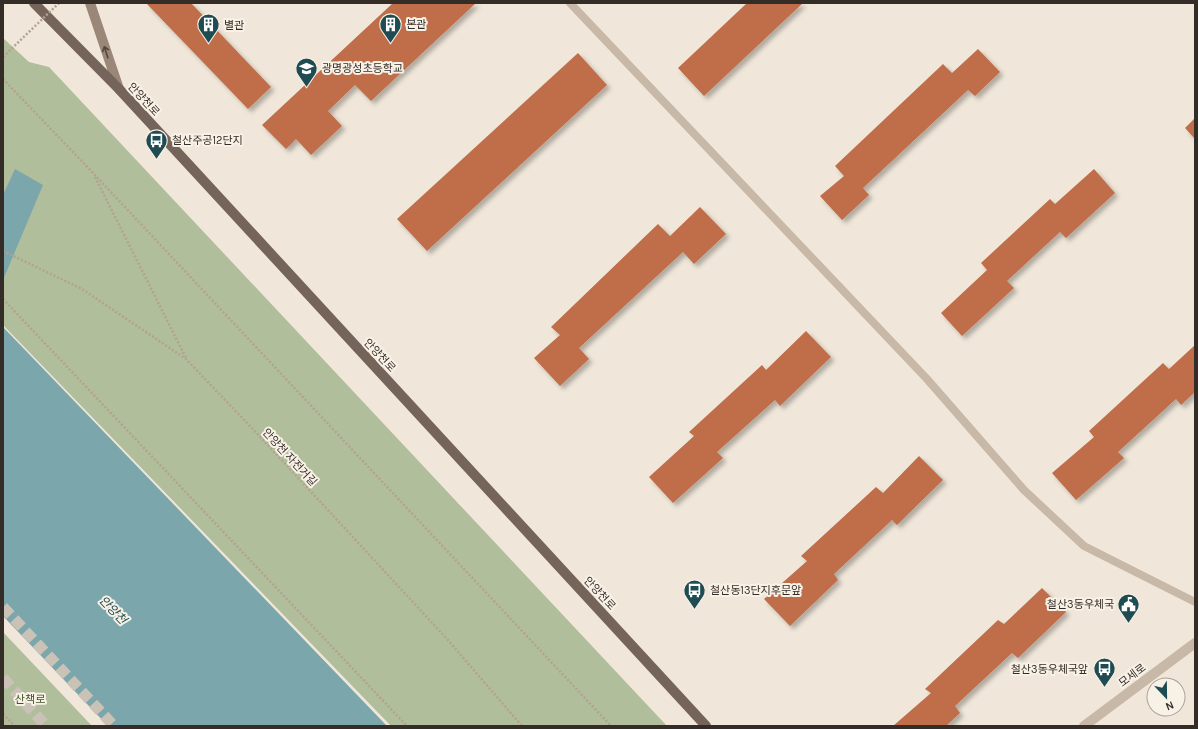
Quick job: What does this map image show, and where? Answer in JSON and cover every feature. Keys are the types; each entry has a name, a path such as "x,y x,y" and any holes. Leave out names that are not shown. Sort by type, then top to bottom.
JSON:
{"main road":[{"name":"안양천로","path":"34,3 119,90 706,726"},
{"path":"90,3 119,90"}],"street":[{"name":"모세로","path":"1084,726 1195,643"}],"lane":[{"path":"570,3 927,380 1024,490 1084,546 1195,602"}],"path":[{"path":"3,57 58,3"},
{"path":"3,79 94,174 611,726"},
{"path":"94,174 186,359"},
{"name":"안양천 자전거길","path":"3,251 82,289 186,359 447,639 522,726"},
{"path":"3,299 407,726"},
{"path":"3,714 15,726"}],"green space":[{"path":"3,38 29,62 49,67 667,726 391,726 3,325"},
{"name":"산책로","path":"3,632 92,726 3,726"}],"water":[{"path":"15,169 43,185 3,280 3,195"},
{"name":"안양천","path":"3,327 387,726 108,726 3,616"}],"building":[{"name":"별관","path":"146,3 191,3 271,87 248,109"},
{"name":"본관","path":"393,3 476,3 371,101 355,85 328,111 342,126 311,155 296,139 286,149 262,125"},
{"path":"747,3 803,3 704,96 678,68"},
{"path":"978,49 1000,72 975,96 968,90 863,188 869,195 842,220 820,196 844,176 835,166 943,64 952,73"},
{"path":"578,53 607,85 427,251 397,219"},
{"path":"1195,118 1195,139 1185,128"},
{"path":"1094,169 1115,193 1066,238 1060,232 1007,281 1014,288 962,336 941,313 987,270 981,263 1050,199 1055,204"},
{"path":"700,207 726,234 694,264 683,252 579,348 589,359 560,386 534,358 560,335 551,327 658,224 670,236"},
{"path":"806,331 831,357 780,406 775,400 717,452 723,458 673,503 649,477 694,436 689,432 762,365 766,370"},
{"path":"1195,345 1195,392 1181,405 1176,399 1118,452 1124,458 1076,500 1052,473 1094,437 1089,431 1163,363 1169,369"},
{"path":"919,456 943,480 897,525 892,520 834,574 838,580 790,626 764,599 807,561 801,556 876,487 883,493"},
{"path":"1042,588 1066,612 1018,658 1012,653 955,706 960,713 946,726 893,726 931,693 925,689 998,620 1004,624"}],"tunnel":[{"path":"3,607 114,726"},
{"path":"3,678 46,726"}],"place":[{"name":"별관","path":"209,44"},
{"name":"본관","path":"391,44"},
{"name":"광명광성초등학교","path":"306,88"},
{"name":"철산주공12단지","path":"157,160"},
{"name":"철산동13단지후문앞","path":"694,610"},
{"name":"철산3동우체국","path":"1129,624"},
{"name":"철산3동우체국앞","path":"1104,688"}]}
